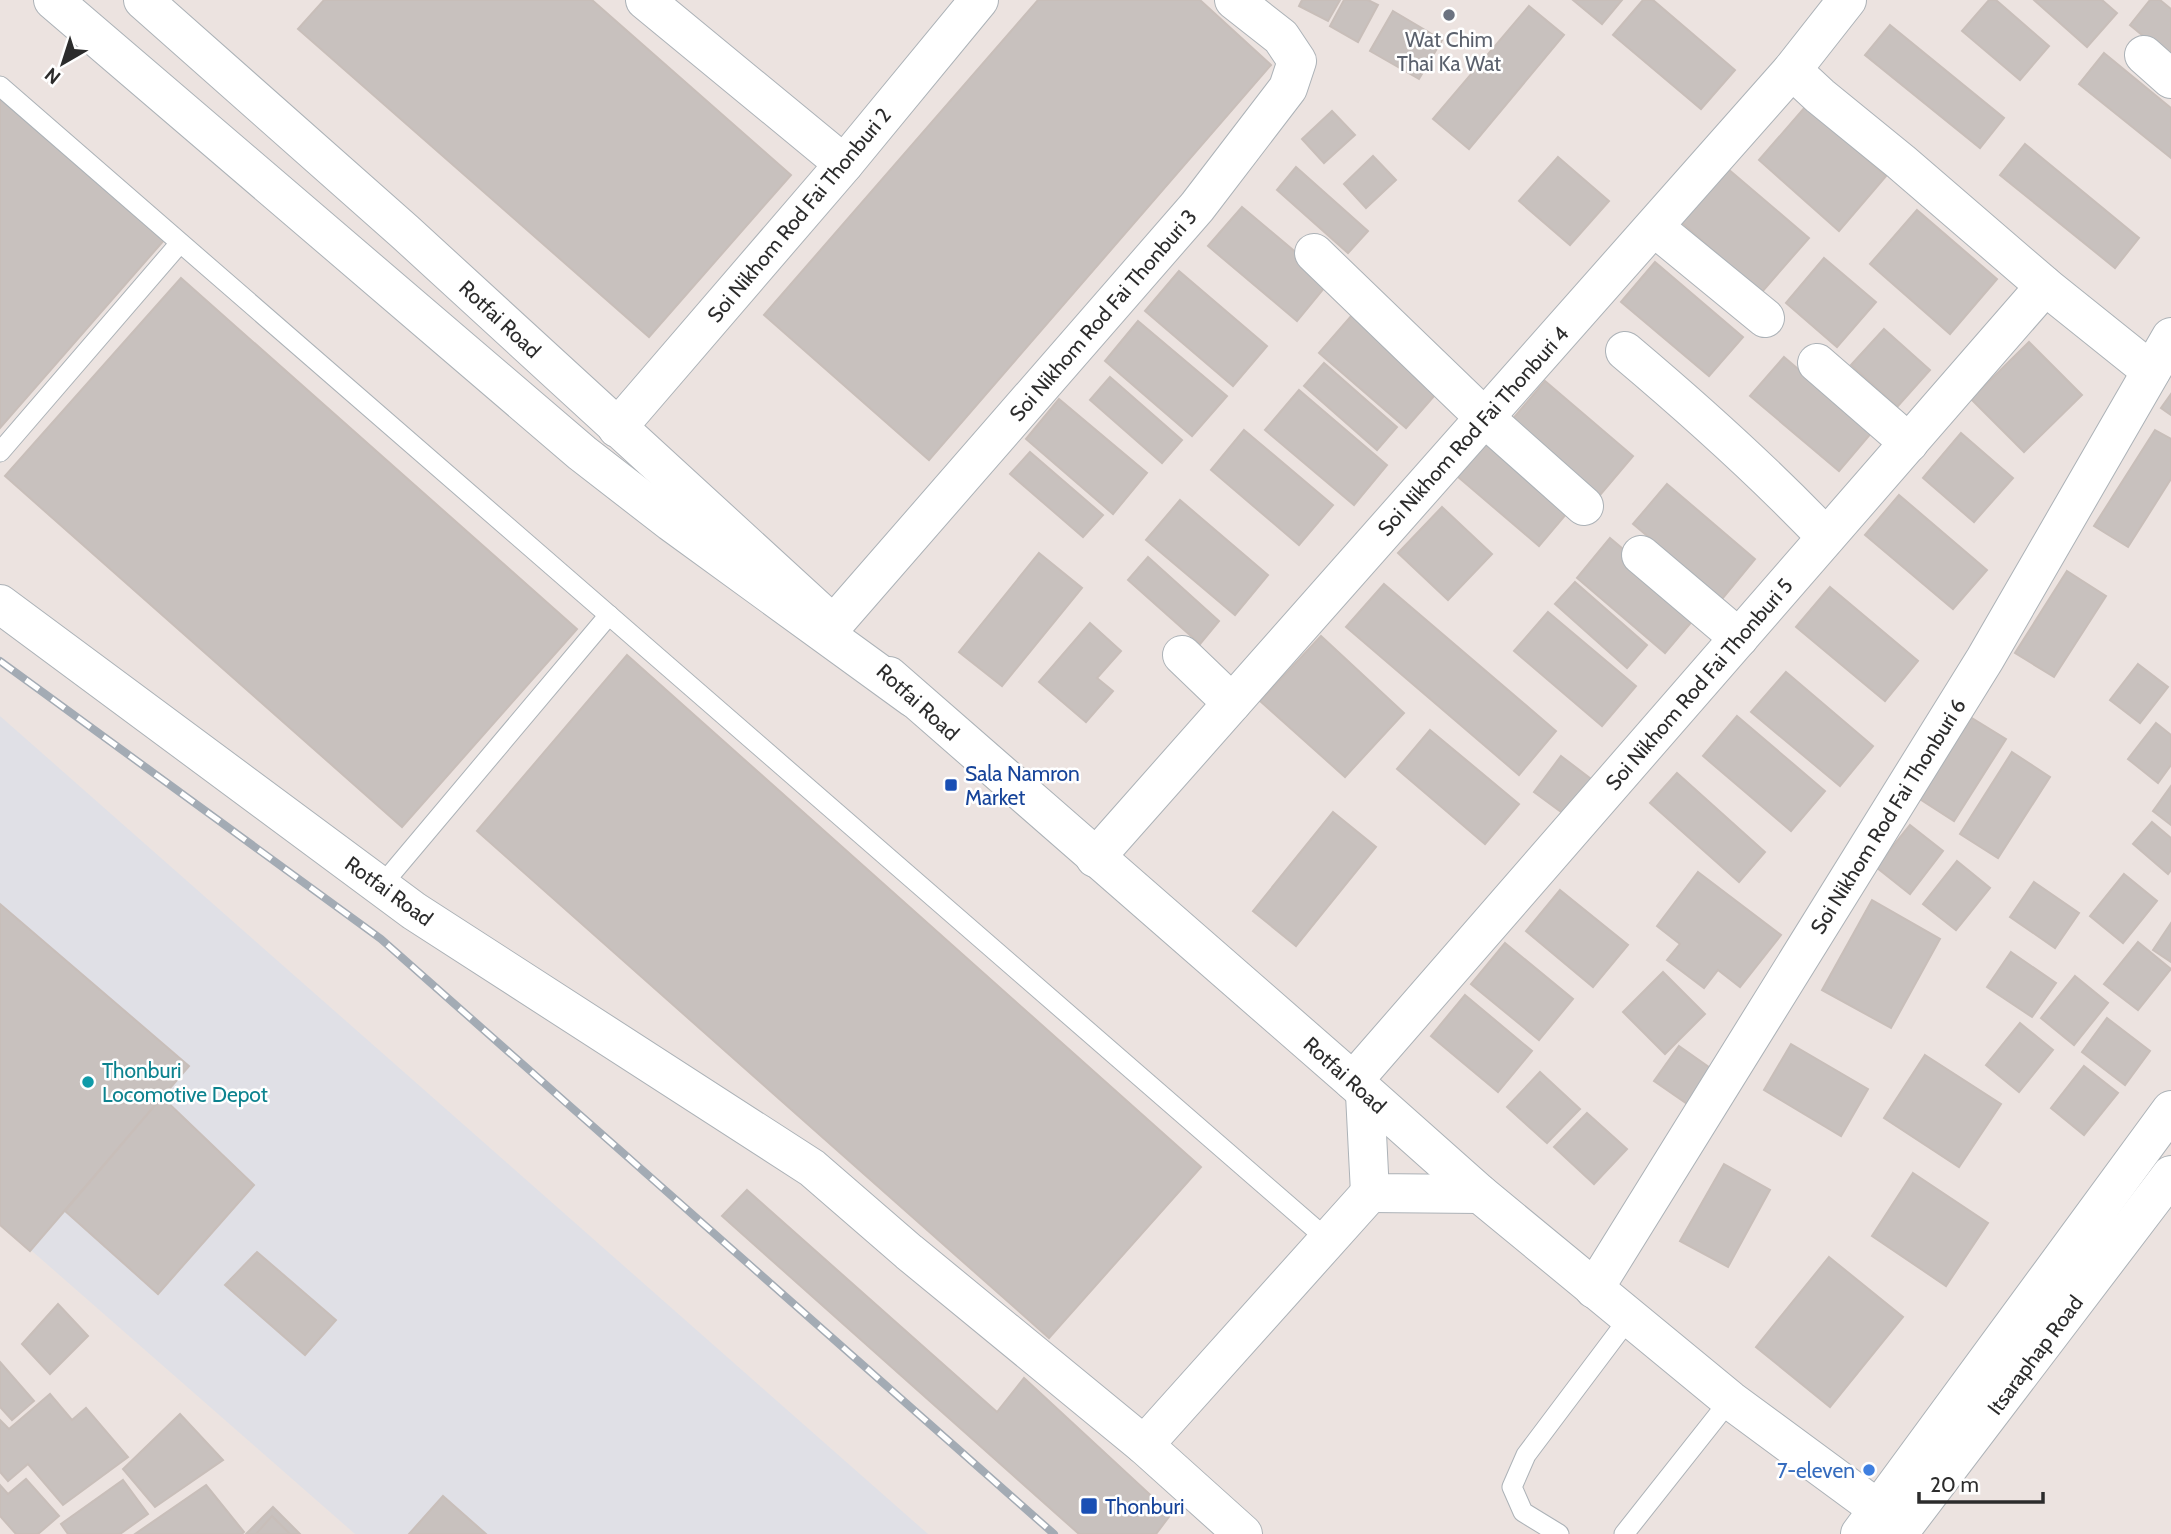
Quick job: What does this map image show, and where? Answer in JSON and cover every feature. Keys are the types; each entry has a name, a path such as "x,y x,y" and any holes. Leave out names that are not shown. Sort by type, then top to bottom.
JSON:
{"street":[{"path":"53,0 582,453 671,522 913,698"},
{"name":"Rotfai Road","path":"143,0 405,232 913,698 1480,1194 1885,1526"},
{"path":"645,0 844,164"},
{"name":"Soi Nikhom Rod Fai Thonburi 2","path":"617,428 844,164 979,0"},
{"name":"Soi Nikhom Rod Fai Thonburi 3","path":"833,625 1197,207 1288,88 1297,61 1281,37 1234,0"},
{"name":"Soi Nikhom Rod Fai Thonburi 4","path":"1096,858 1792,70 1846,0"},
{"path":"1792,70 2045,286 2151,371"},
{"path":"1654,227 1765,318"},
{"path":"1314,253 1485,418 1584,506"},
{"name":"Soi Nikhom Rod Fai Thonburi 5","path":"1359,1087 1739,638 2045,286"},
{"name":"Soi Nikhom Rod Fai Thonburi 6","path":"1594,1289 1985,659 2171,337"},
{"path":"1625,351 1776,485 1826,537"},
{"path":"1817,363 1909,443"},
{"path":"1641,555 1739,638"},
{"name":"Rotfai Road","path":"0,604 414,911 812,1168 920,1261 1144,1445 1243,1534"},
{"path":"1182,655 1232,703"},
{"path":"1144,1445 1370,1193 1359,1087"},
{"path":"1885,1526 2171,1110"},
{"name":"Itsaraphap Road","path":"1885,1526 2171,1175"},
{"path":"1370,1193 1480,1194"}],"lane":[{"path":"0,86 1328,1240"},
{"path":"0,452 180,243"},
{"path":"381,886 609,615"},
{"path":"1559,1534 1523,1512 1512,1487 1526,1455 1629,1318"},
{"path":"1624,1534 1730,1400"}],"shaded area":[{"path":"0,716 928,1534 355,1534 0,1223"}],"building":[{"path":"324,0 592,0 791,175 649,337 298,29"},
{"path":"1038,0 1200,0 1271,65 929,460 764,315"},
{"path":"1302,0 1340,0 1328,21 1299,6"},
{"path":"1344,0 1368,0 1378,5 1358,42 1330,26"},
{"path":"1573,0 1622,0 1602,24"},
{"path":"1643,0 1653,0 1735,70 1701,109 1613,35"},
{"path":"1989,0 1996,0 2049,46 2020,80 1962,31"},
{"path":"2034,0 2102,0 2117,13 2087,47"},
{"path":"2150,0 2160,0 2171,9 2171,59 2130,25"},
{"path":"1529,6 1564,35 1469,149 1433,119"},
{"path":"1393,11 1442,40 1419,79 1370,51"},
{"path":"1890,25 2004,118 1980,148 1865,55"},
{"path":"2104,53 2171,108 2171,158 2079,84"},
{"path":"0,95 165,239 0,428"},
{"path":"1806,106 1886,176 1839,231 1759,160"},
{"path":"1332,111 1355,135 1324,163 1302,139"},
{"path":"2025,144 2139,238 2115,268 2000,175"},
{"path":"1373,156 1396,180 1366,208 1344,184"},
{"path":"1558,157 1609,201 1570,245 1519,201"},
{"path":"1296,167 1368,231 1348,253 1277,190"},
{"path":"1728,169 1809,238 1761,293 1681,222"},
{"path":"1242,207 1330,281 1297,321 1208,246"},
{"path":"1917,210 1997,279 1950,334 1870,264"},
{"path":"1824,258 1876,302 1837,347 1786,303"},
{"path":"1655,262 1743,337 1709,376 1621,302"},
{"path":"1179,271 1267,346 1233,386 1145,311"},
{"path":"181,278 577,629 402,827 5,476"},
{"path":"1353,314 1441,388 1406,428 1319,353"},
{"path":"1138,321 1227,396 1192,436 1105,361"},
{"path":"1884,329 1930,370 1897,407 1851,365"},
{"path":"2029,342 2082,395 2024,452 1971,399"},
{"path":"1784,357 1872,432 1839,471 1750,396"},
{"path":"1324,363 1397,427 1377,450 1304,386"},
{"path":"1110,377 1182,440 1162,463 1090,400"},
{"path":"1545,381 1633,456 1600,495 1511,421"},
{"path":"1299,390 1387,465 1354,505 1265,430"},
{"path":"2171,394 2171,415 2161,408"},
{"path":"1059,399 1147,473 1113,514 1026,439"},
{"path":"1244,430 1333,505 1299,545 1211,470"},
{"path":"2155,430 2171,439 2171,479 2128,547 2094,526"},
{"path":"1485,431 1573,506 1539,546 1451,471"},
{"path":"1961,433 2013,478 1974,522 1923,478"},
{"path":"1030,452 1103,515 1083,537 1010,474"},
{"path":"1667,484 1755,559 1722,599 1633,524"},
{"path":"1899,495 1987,570 1953,609 1865,535"},
{"path":"1180,500 1268,575 1235,615 1146,540"},
{"path":"1442,507 1492,554 1448,600 1398,553"},
{"path":"1610,538 1699,613 1665,653 1577,578"},
{"path":"1039,553 1082,588 1002,686 959,652"},
{"path":"1148,557 1219,621 1200,644 1128,580"},
{"path":"2067,571 2106,596 2054,677 2015,653"},
{"path":"1575,582 1647,645 1627,668 1555,604"},
{"path":"1384,584 1556,731 1519,775 1346,627"},
{"path":"1830,587 1918,661 1885,701 1796,627"},
{"path":"1548,612 1636,686 1602,726 1514,651"},
{"path":"1090,623 1121,651 1097,678 1113,691 1086,722 1039,682"},
{"path":"1321,636 1404,713 1345,777 1260,701"},
{"path":"627,655 1201,1167 1049,1338 477,831"},
{"path":"2138,664 2168,687 2140,723 2110,700"},
{"path":"1786,672 1873,746 1840,786 1751,712"},
{"path":"1967,715 2006,739 1954,821 1915,796"},
{"path":"1737,716 1825,791 1791,831 1703,756"},
{"path":"2156,723 2171,735 2171,765 2158,783 2128,759"},
{"path":"1430,730 1519,804 1485,844 1397,769"},
{"path":"2012,752 2050,777 1998,858 1960,834"},
{"path":"1561,756 1591,779 1564,814 1534,792"},
{"path":"1677,773 1765,852 1739,882 1650,803"},
{"path":"2171,786 2171,825 2153,811"},
{"path":"1333,812 1376,847 1296,946 1253,911"},
{"path":"2152,822 2171,838 2171,870 2168,874 2133,844"},
{"path":"1910,825 1943,851 1910,894 1876,867"},
{"path":"1957,861 1990,888 1956,930 1923,904"},
{"path":"1698,872 1781,935 1740,987 1718,970 1704,988 1667,960 1680,944 1657,926"},
{"path":"2124,874 2157,901 2123,943 2090,916"},
{"path":"2034,882 2079,913 2055,948 2010,917"},
{"path":"1560,890 1628,945 1593,987 1526,931"},
{"path":"1872,900 1940,939 1891,1028 1822,990"},
{"name":"Thonburi Locomotive Depot","path":"0,904 189,1066 30,1251 0,1225"},
{"path":"2171,923 2171,962 2153,950"},
{"path":"2138,942 2171,969 2138,1010 2104,984"},
{"path":"1505,943 1573,999 1539,1040 1471,984"},
{"path":"2011,952 2056,983 2032,1017 1987,987"},
{"path":"1663,972 1705,1014 1665,1054 1623,1012"},
{"path":"2075,976 2108,1003 2074,1045 2041,1018"},
{"path":"1465,995 1532,1051 1498,1092 1431,1036"},
{"path":"2107,1018 2150,1051 2125,1085 2082,1052"},
{"path":"2020,1023 2053,1050 2019,1092 1986,1065"},
{"path":"1791,1044 1868,1089 1841,1136 1764,1090"},
{"path":"1679,1046 1723,1077 1699,1112 1654,1081"},
{"path":"1925,1055 2001,1104 1959,1167 1884,1118"},
{"path":"2084,1066 2118,1093 2084,1135 2051,1108"},
{"path":"1540,1072 1580,1109 1547,1143 1507,1107"},
{"path":"162,1097 254,1185 158,1294 65,1211"},
{"path":"1587,1113 1627,1149 1594,1184 1554,1147"},
{"path":"1724,1164 1770,1190 1728,1267 1680,1241"},
{"path":"1913,1173 1988,1223 1946,1286 1872,1236"},
{"path":"747,1190 997,1412 1024,1378 1171,1514 1156,1534 1079,1534 722,1216"},
{"path":"257,1252 336,1320 305,1355 225,1285"},
{"path":"1829,1257 1903,1317 1830,1407 1756,1347"},
{"path":"58,1304 88,1336 50,1374 22,1344"},
{"path":"0,1362 34,1401 12,1420 0,1407"},
{"path":"50,1394 72,1420 86,1408 128,1457 63,1505 28,1464 8,1481 0,1472 0,1420 9,1429"},
{"path":"180,1414 223,1460 155,1507 123,1469"},
{"path":"26,1479 59,1516 38,1534 16,1534 0,1516 0,1485 8,1494"},
{"path":"123,1480 148,1514 120,1534 68,1534 61,1524"},
{"path":"206,1485 244,1532 242,1534 135,1534"},
{"path":"443,1496 486,1534 409,1534"},
{"path":"273,1507 300,1534 246,1534"},
{"path":"272,1516 290,1534 256,1534"}],"railway":[{"path":"0,661 381,939 1054,1534"}],"place":[{"name":"Wat Chim Thai Ka Wat","path":"1449,15"},
{"name":"Sala Namron Market","path":"951,785"},
{"name":"Thonburi Locomotive Depot","path":"88,1082"},
{"name":"7-eleven","path":"1869,1470"},
{"name":"Thonburi","path":"1089,1506"}]}
